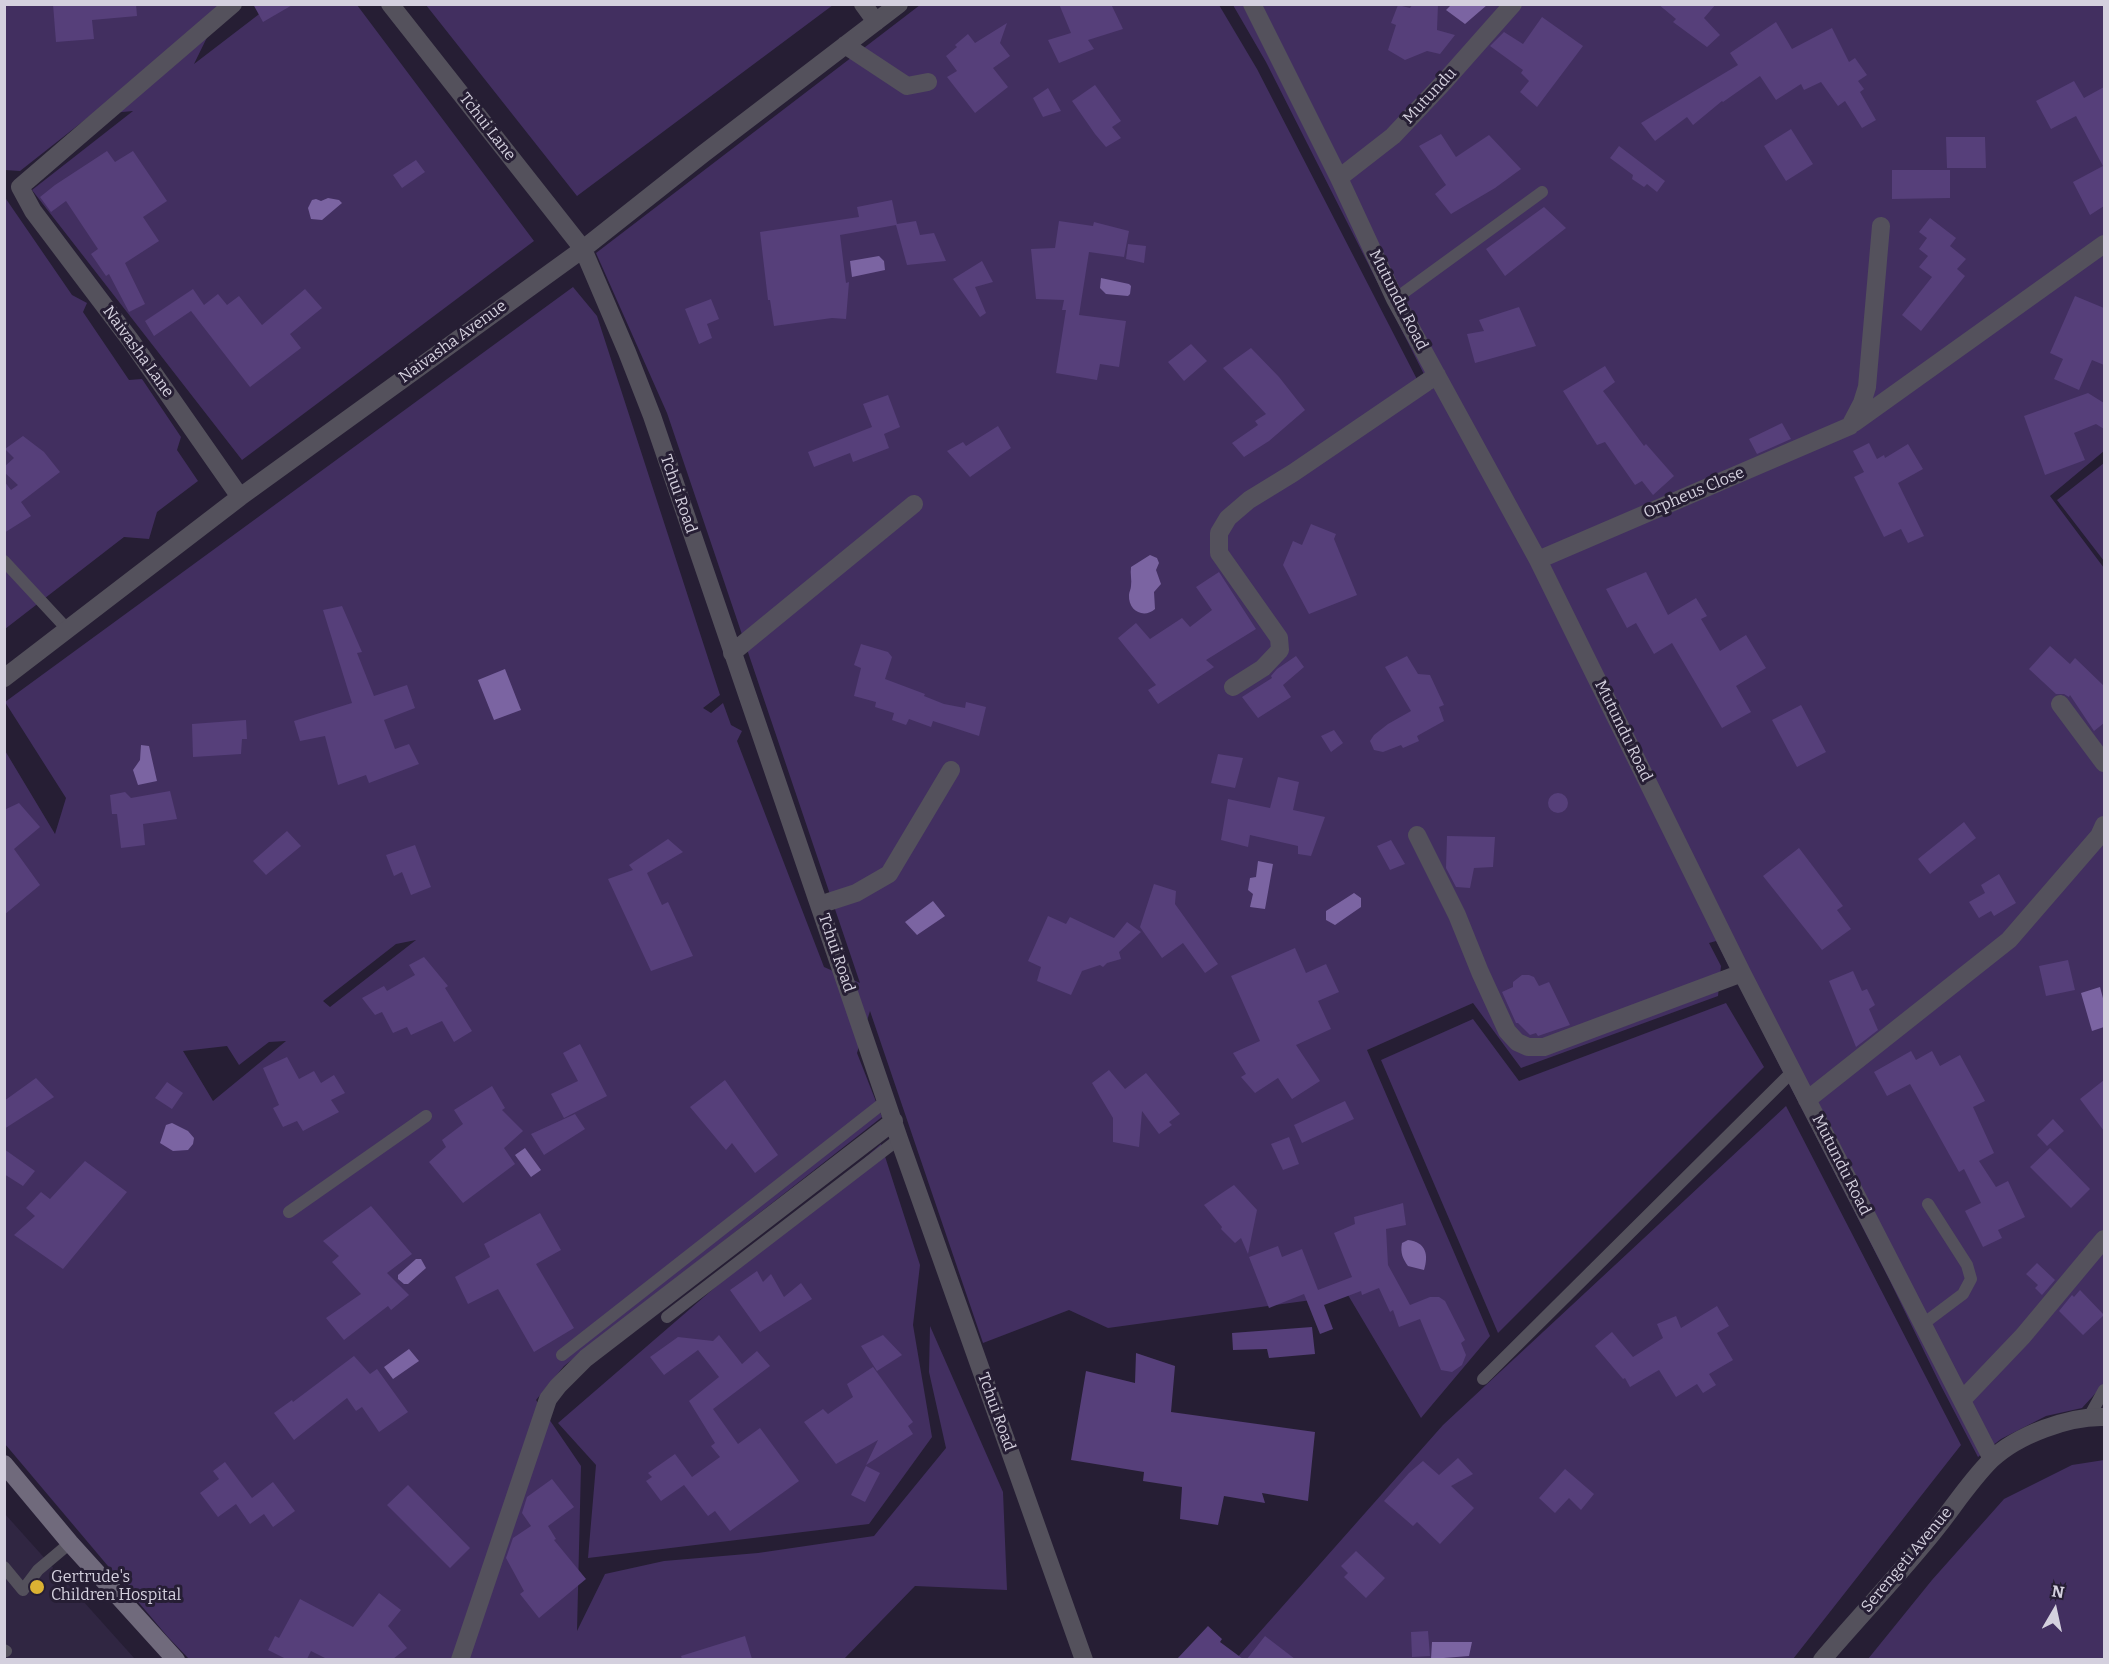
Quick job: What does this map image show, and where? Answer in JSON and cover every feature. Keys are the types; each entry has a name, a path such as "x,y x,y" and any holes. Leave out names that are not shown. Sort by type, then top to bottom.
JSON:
{"main road":[{"path":"4,1464 70,1543 176,1659"}],"street":[{"name":"Naivasha Lane","path":"233,4 20,187 33,211 131,341 240,497"},
{"name":"Tchui Lane","path":"390,4 583,249"},
{"path":"863,4 876,22"},
{"name":"Naivasha Avenue","path":"4,678 240,497 583,249 900,4"},
{"name":"Mutundu Road","path":"1251,4 1339,178 1395,298 1538,560 1742,973 1992,1459"},
{"name":"Mutundu","path":"1339,178 1393,135 1444,82 1513,4"},
{"path":"845,45 907,86 928,82"},
{"path":"1850,426 1862,403 1867,387 1881,226"},
{"name":"Orpheus Close","path":"1538,560 1850,426 2104,244"},
{"name":"Tchui Road","path":"583,249 652,416 894,1121 898,1139 1084,1659"},
{"path":"1233,687 1263,668 1280,650 1279,638 1218,553 1219,533 1228,518 1249,500 1437,375"},
{"path":"732,653 914,504"},
{"path":"2060,704 2104,763"},
{"path":"819,905 856,893 889,874 951,770"},
{"path":"1807,1100 2009,940 2099,836 2104,825"},
{"path":"1417,835 1457,915 1507,1031 1517,1042 1528,1047 1544,1047 1742,973"},
{"path":"460,1659 548,1399 558,1386 586,1358 894,1121"},
{"path":"1962,1400 2023,1336 2104,1239"},
{"name":"Serengeti Avenue","path":"1822,1659 1930,1535 1992,1459 2016,1443 2051,1426 2097,1417"}],"lane":[{"path":"1395,298 1542,192"},
{"path":"4,561 68,630"},
{"path":"1483,1379 1793,1071"},
{"path":"562,1355 886,1100"},
{"path":"289,1212 426,1116"},
{"path":"667,1317 898,1139"},
{"path":"1923,1323 1963,1294 1971,1279 1967,1265 1928,1204"},
{"path":"2097,1417 2104,1390"},
{"path":"4,1568 23,1590 38,1570 70,1543"}],"shaded area":[{"path":"2104,4 2104,451 2050,496 2104,568 2104,1384 2082,1408 2046,1416 2001,1439 1978,1457 1716,941 1709,943 1721,966 1718,996 1521,1068 1473,1003 1367,1050 1490,1336 1421,1418 1348,1295 1108,1328 1069,1310 983,1343 870,1011 857,1053 882,1117 564,1366 536,1400 581,1466 577,1631 605,1574 664,1561 758,1553 874,1536 946,1448 929,1372 930,1326 1003,1492 1007,1590 915,1586 844,1659 189,1659 5,1444 4,749 55,834 66,798 5,702 573,287 597,316 720,695 703,708 711,713 723,703 731,725 742,731 737,741 824,967 860,983 667,413 596,253 920,5 1219,5 1257,69 1422,389 1432,390 1266,62 1233,5","holes":["416,940 330,1007 323,1001 396,944","286,1041 213,1101 183,1051 227,1046 239,1065 269,1042"]},
{"path":"5,5 230,5 219,13 194,64 271,5 357,5 534,241 242,460 32,190 133,111 91,115 20,171 5,170"},
{"path":"426,5 833,5 577,196"},
{"path":"1451,5 1487,5 1465,24 1446,10"},
{"path":"4,196 72,295 87,303 83,312 129,380 142,379 181,437 177,450 198,481 157,512 149,539 124,537 5,629"},
{"path":"328,198 339,200 342,203 322,220 311,219 308,208 312,200 321,201"},
{"path":"879,256 884,261 885,270 852,277 850,261"},
{"path":"1101,278 1129,284 1130,294 1128,296 1106,294 1100,288"},
{"path":"2104,463 2104,561 2057,500"},
{"path":"1150,555 1157,558 1159,563 1156,570 1161,584 1154,592 1155,609 1142,613 1134,609 1129,601 1131,567"},
{"path":"505,669 521,710 494,720 478,680"},
{"path":"141,745 149,746 157,781 138,785 133,770 140,760"},
{"path":"1258,861 1273,864 1265,909 1250,907 1253,894 1248,890 1250,878 1256,877"},
{"path":"1354,893 1361,898 1361,907 1335,925 1326,920 1326,911"},
{"path":"933,901 945,916 917,935 905,922"},
{"path":"2100,987 2104,1002 2104,1027 2092,1031 2081,993"},
{"path":"1726,1003 1764,1067 1498,1333 1381,1060 1473,1019 1519,1081"},
{"path":"1786,1106 1961,1445 1793,1659 1235,1660 1443,1425"},
{"path":"172,1123 188,1131 194,1138 188,1150 173,1151 160,1143 166,1125"},
{"path":"881,1144 920,1265 913,1325 932,1437 869,1524 588,1558 596,1465 558,1423"},
{"path":"525,1148 541,1170 531,1177 515,1155"},
{"path":"1408,1240 1419,1243 1425,1250 1424,1270 1408,1266 1405,1261 1402,1243"},
{"path":"416,1259 421,1259 426,1268 408,1284 404,1284 398,1279 398,1275"},
{"path":"409,1349 419,1361 393,1379 384,1367"},
{"path":"2104,1460 2104,1659 1868,1659 1932,1580 2004,1499 2072,1465"},
{"name":"Gertrude's Children Hospital","path":"5,1514 135,1659 5,1659"},
{"path":"1432,1642 1472,1642 1469,1656 1431,1659"}],"building":[{"path":"53,4 136,4 137,16 92,20 94,39 56,42"},
{"path":"253,4 294,4 263,22"},
{"path":"1059,4 1111,4 1123,29 1088,40 1094,49 1059,63 1048,40 1071,33"},
{"path":"1413,4 1438,4 1437,30 1455,35 1440,54 1427,51 1405,60 1388,50 1396,25 1391,23 1398,5 1410,8"},
{"path":"1658,4 1716,4 1704,18 1720,35 1707,47 1673,22 1676,19"},
{"path":"1542,17 1583,46 1537,107 1520,92 1529,81 1521,73 1523,70 1490,46 1504,32 1523,44"},
{"path":"1776,22 1792,49 1832,28 1849,62 1855,58 1867,75 1858,81 1864,89 1860,92 1876,120 1862,128 1845,101 1838,106 1821,82 1804,90 1801,84 1776,100 1760,76 1722,101 1693,125 1687,117 1655,141 1641,123 1738,65 1730,53"},
{"path":"1007,23 1000,43 1010,56 993,68 1008,87 975,113 947,77 957,71 946,56 968,34 975,43"},
{"path":"2074,81 2084,98 2104,87 2104,206 2090,215 2073,182 2103,166 2076,116 2051,129 2036,101"},
{"path":"1095,85 1121,121 1112,127 1121,138 1106,147 1072,101"},
{"path":"1048,88 1061,111 1043,117 1033,98"},
{"path":"1791,129 1813,164 1786,181 1764,146"},
{"path":"1441,134 1456,157 1489,135 1521,169 1495,188 1451,214 1435,194 1446,185 1419,146"},
{"path":"1946,137 1985,137 1986,168 1947,168"},
{"path":"1619,146 1665,181 1657,192 1647,184 1644,187 1632,179 1633,175 1610,158"},
{"path":"107,151 115,162 133,151 167,201 143,217 159,241 125,263 145,304 129,312 109,274 106,276 91,254 98,249 66,201 51,212 40,197"},
{"path":"416,160 425,172 402,188 393,175"},
{"path":"1892,170 1950,170 1950,198 1892,199"},
{"path":"892,200 897,224 916,221 920,235 934,233 946,261 907,265 896,225 840,235 846,283 849,282 846,319 832,318 774,326 770,300 768,300 760,232 859,217 857,207"},
{"path":"1544,207 1566,228 1505,276 1486,249"},
{"path":"1930,218 1956,238 1950,246 1966,259 1957,269 1965,276 1921,331 1902,315 1932,277 1919,267 1928,256 1919,249 1927,238 1919,232"},
{"path":"1059,221 1093,226 1094,222 1129,231 1124,257 1089,252 1079,315 1126,321 1119,367 1100,364 1097,380 1056,373 1066,310 1062,310 1064,300 1036,299 1031,249 1055,248"},
{"path":"1128,244 1146,246 1144,263 1126,259"},
{"path":"982,261 993,282 975,287 986,313 980,317 953,279"},
{"path":"193,289 204,305 218,294 227,305 239,296 262,325 305,289 322,308 290,334 301,348 250,387 191,311 154,336 145,321"},
{"path":"2075,296 2104,308 2104,365 2092,360 2079,390 2054,379 2063,359 2050,353"},
{"path":"711,299 719,319 707,324 712,338 699,344 685,309"},
{"path":"1519,307 1536,346 1475,363 1467,334 1484,331 1479,320"},
{"path":"1191,344 1207,361 1184,381 1168,362"},
{"path":"1251,348 1279,377 1305,410 1269,441 1244,457 1232,443 1258,425 1255,421 1266,414 1223,368"},
{"path":"1605,366 1615,382 1603,391 1644,446 1646,444 1674,476 1653,495 1642,481 1635,485 1605,442 1597,445 1563,391"},
{"path":"2088,393 2104,403 2104,429 2096,424 2074,433 2085,460 2045,475 2024,416"},
{"path":"888,395 900,427 884,434 889,448 853,462 850,453 814,467 808,452 872,427 863,404"},
{"path":"1782,423 1791,439 1757,454 1749,439"},
{"path":"998,426 1011,448 970,477 947,451 963,442 966,446"},
{"path":"23,436 44,452 60,472 21,502 31,516 4,533 4,481 11,490 18,485 4,472 4,467 14,458 5,449"},
{"path":"1869,443 1877,459 1884,455 1885,458 1908,444 1923,469 1898,483 1924,536 1908,543 1901,529 1884,537 1854,477 1864,472 1853,451"},
{"path":"1311,524 1336,534 1334,539 1357,595 1309,614 1283,565 1293,541 1302,545"},
{"path":"1219,572 1256,629 1206,660 1214,667 1158,704 1148,690 1156,685 1118,638 1136,623 1150,639 1182,618 1190,627 1212,610 1196,587"},
{"path":"1646,572 1668,615 1696,598 1707,616 1701,619 1720,651 1746,635 1766,668 1736,686 1751,712 1722,728 1672,643 1654,654 1636,623 1627,628 1606,589"},
{"path":"342,606 362,652 357,653 374,696 407,685 415,708 384,720 395,749 409,744 419,764 369,783 366,775 338,785 325,736 300,741 294,721 352,703 323,610"},
{"path":"861,644 888,652 892,657 885,679 944,704 965,708 966,702 986,707 979,736 933,721 931,727 909,719 906,725 892,720 894,713 875,707 876,702 854,696 861,668 854,665"},
{"path":"2050,646 2070,664 2075,658 2104,686 2104,723 2094,731 2070,695 2069,697 2056,694 2029,669"},
{"path":"1296,656 1304,667 1283,685 1291,697 1258,718 1242,697 1272,678 1271,676 1277,669"},
{"path":"1407,656 1418,674 1430,675 1444,705 1439,707 1444,721 1417,736 1419,741 1403,748 1401,745 1383,752 1374,750 1370,741 1374,735 1411,711 1385,667"},
{"path":"1801,705 1826,752 1797,767 1772,720"},
{"path":"246,720 247,739 242,739 241,754 193,757 192,724"},
{"path":"1334,730 1343,743 1331,752 1321,736"},
{"path":"1218,754 1243,758 1235,788 1211,783"},
{"path":"1278,777 1299,782 1293,810 1325,817 1311,856 1298,854 1298,846 1250,835 1248,847 1221,840 1228,799 1270,808"},
{"path":"170,791 177,819 143,824 145,845 121,848 117,814 112,814 110,795 125,792 131,798"},
{"path":"1558,793 1565,796 1568,803 1565,810 1558,813 1551,810 1548,803 1551,796"},
{"path":"19,803 40,827 14,849 40,885 4,915 4,810"},
{"path":"1964,822 1976,838 1930,874 1918,859"},
{"path":"287,831 301,846 266,875 253,861"},
{"path":"1447,836 1495,837 1493,867 1474,868 1470,888 1456,887 1446,868"},
{"path":"668,839 683,852 647,873 662,905 668,902 693,956 651,971 608,879 633,870 629,865"},
{"path":"1391,840 1405,864 1390,870 1377,846"},
{"path":"415,845 431,887 411,895 402,872 394,876 386,855"},
{"path":"1799,848 1843,906 1837,910 1851,929 1822,950 1763,876"},
{"path":"1999,874 2016,903 1994,916 1991,911 1979,918 1969,902 1985,893 1981,885"},
{"path":"1154,884 1176,891 1175,904 1218,964 1205,973 1183,943 1162,958 1140,927"},
{"path":"1048,916 1066,924 1070,917 1114,938 1127,922 1141,932 1119,952 1121,959 1107,963 1103,967 1100,965 1082,971 1071,995 1037,981 1041,967 1028,961"},
{"path":"1295,948 1306,973 1326,964 1339,992 1318,1001 1331,1029 1296,1045 1320,1081 1292,1099 1278,1078 1255,1093 1241,1077 1246,1074 1233,1053 1260,1041 1231,976"},
{"path":"424,957 448,986 445,988 472,1031 454,1042 442,1021 411,1035 407,1027 393,1033 382,1012 375,1015 362,998 384,986 387,991 415,975 409,965"},
{"path":"2068,960 2075,990 2046,996 2039,966"},
{"path":"1853,971 1862,991 1867,989 1875,1005 1869,1009 1878,1030 1856,1047 1829,981"},
{"path":"1522,975 1534,977 1539,986 1549,982 1570,1025 1538,1036 1536,1033 1530,1035 1516,1023 1502,992 1513,987 1513,982"},
{"path":"580,1044 607,1096 564,1118 551,1094 578,1081 563,1053"},
{"path":"1911,1051 1916,1060 1932,1051 1940,1066 1960,1055 1985,1101 1973,1107 1994,1153 1979,1161 1996,1187 2008,1181 2025,1217 1998,1230 2002,1238 1983,1247 1965,1211 1981,1203 1964,1169 1959,1172 1910,1084 1887,1096 1874,1072"},
{"path":"287,1057 299,1079 314,1071 321,1083 334,1075 345,1093 331,1100 339,1112 303,1131 297,1121 283,1127 273,1108 279,1105 263,1068"},
{"path":"1109,1070 1125,1089 1146,1073 1180,1114 1169,1122 1172,1125 1159,1134 1142,1111 1139,1147 1113,1142 1113,1118 1092,1083"},
{"path":"36,1078 54,1097 4,1129 4,1101"},
{"path":"725,1080 778,1155 755,1173 732,1143 726,1150 690,1107"},
{"path":"2104,1080 2104,1131 2080,1099"},
{"path":"167,1082 183,1093 172,1109 155,1098"},
{"path":"492,1086 505,1108 502,1110 523,1131 504,1148 515,1164 463,1203 429,1162 446,1147 442,1140 463,1124 454,1110"},
{"path":"1345,1101 1354,1119 1302,1143 1294,1125"},
{"path":"575,1114 585,1129 544,1155 531,1134"},
{"path":"2053,1119 2064,1131 2047,1146 2037,1135"},
{"path":"1289,1137 1299,1164 1283,1170 1271,1144"},
{"path":"2050,1148 2090,1189 2071,1208 2030,1167"},
{"path":"4,1149 35,1171 23,1186 4,1174"},
{"path":"85,1161 127,1192 63,1269 14,1235 35,1216 26,1208 41,1192 50,1199"},
{"path":"1234,1185 1257,1210 1248,1254 1241,1238 1235,1243 1221,1229 1222,1227 1204,1205"},
{"path":"1403,1203 1406,1225 1386,1229 1388,1265 1410,1305 1430,1297 1439,1297 1445,1301 1465,1340 1461,1343 1466,1355 1462,1365 1452,1372 1441,1370 1420,1319 1399,1327 1393,1310 1390,1312 1379,1288 1362,1295 1361,1291 1324,1305 1333,1329 1320,1334 1304,1294 1269,1308 1249,1257 1278,1246 1282,1257 1302,1249 1318,1290 1352,1277 1334,1233 1355,1224 1354,1217"},
{"path":"371,1206 412,1254 387,1273 409,1295 391,1310 388,1306 344,1340 326,1318 361,1294 332,1262 339,1256 323,1241"},
{"path":"540,1213 561,1250 536,1264 574,1328 534,1352 498,1289 468,1304 455,1277 490,1257 484,1244"},
{"path":"2037,1263 2055,1280 2042,1295 2035,1288 2038,1285 2026,1274"},
{"path":"757,1271 763,1282 771,1274 784,1297 801,1283 812,1299 760,1332 730,1290"},
{"path":"2080,1290 2104,1315 2083,1335 2059,1311 2072,1295 2074,1297"},
{"path":"1717,1306 1729,1326 1717,1333 1733,1360 1709,1374 1716,1385 1703,1393 1697,1384 1676,1397 1659,1370 1630,1387 1625,1378 1623,1379 1595,1346 1612,1332 1633,1357 1663,1338 1657,1324 1676,1316 1681,1328"},
{"path":"1312,1327 1315,1354 1269,1358 1267,1349 1233,1350 1232,1333"},
{"path":"719,1335 742,1364 757,1351 770,1366 713,1409 738,1444 760,1428 799,1481 730,1531 715,1511 708,1516 684,1485 661,1501 646,1481 652,1477 648,1473 675,1454 692,1477 720,1457 711,1446 715,1443 689,1401 719,1377 698,1350 664,1375 650,1357 678,1337 713,1341"},
{"path":"883,1335 902,1355 877,1371 861,1346"},
{"path":"1136,1353 1175,1366 1171,1412 1315,1432 1308,1501 1262,1493 1265,1503 1224,1496 1218,1525 1180,1519 1182,1487 1143,1481 1144,1472 1071,1460 1086,1371 1135,1383"},
{"path":"354,1356 370,1374 377,1369 408,1412 379,1432 362,1407 356,1411 347,1398 294,1440 274,1413 292,1400 293,1402"},
{"path":"873,1367 913,1422 908,1426 913,1434 866,1465 878,1440 836,1464 804,1422 823,1409 828,1414 853,1397 847,1384"},
{"path":"1458,1458 1473,1474 1451,1486 1474,1508 1440,1544 1417,1522 1413,1526 1384,1501 1423,1461 1439,1475"},
{"path":"225,1462 252,1498 273,1482 295,1511 273,1527 264,1514 250,1524 236,1504 218,1517 200,1493 219,1479 213,1471"},
{"path":"866,1466 880,1473 865,1502 851,1495"},
{"path":"1565,1469 1594,1494 1581,1510 1569,1498 1555,1513 1539,1498"},
{"path":"552,1479 574,1507 548,1526 556,1539 554,1540 586,1579 539,1618 520,1594 524,1591 506,1558 513,1538 531,1526 522,1513 527,1497"},
{"path":"408,1485 470,1548 450,1568 387,1505"},
{"path":"1356,1551 1385,1578 1366,1598 1344,1577 1348,1573 1341,1566"},
{"path":"379,1593 401,1610 388,1626 407,1648 393,1659 327,1659 311,1651 307,1659 286,1659 268,1650 275,1636 279,1638 300,1599 353,1627"},
{"path":"1208,1626 1222,1639 1220,1642 1243,1659 1177,1659"},
{"path":"1428,1631 1430,1656 1412,1657 1411,1632"},
{"path":"745,1636 752,1659 682,1659 681,1656"},
{"path":"1265,1636 1295,1659 1247,1659"}],"place":[{"name":"Gertrude's Children Hospital","path":"37,1587"}]}
